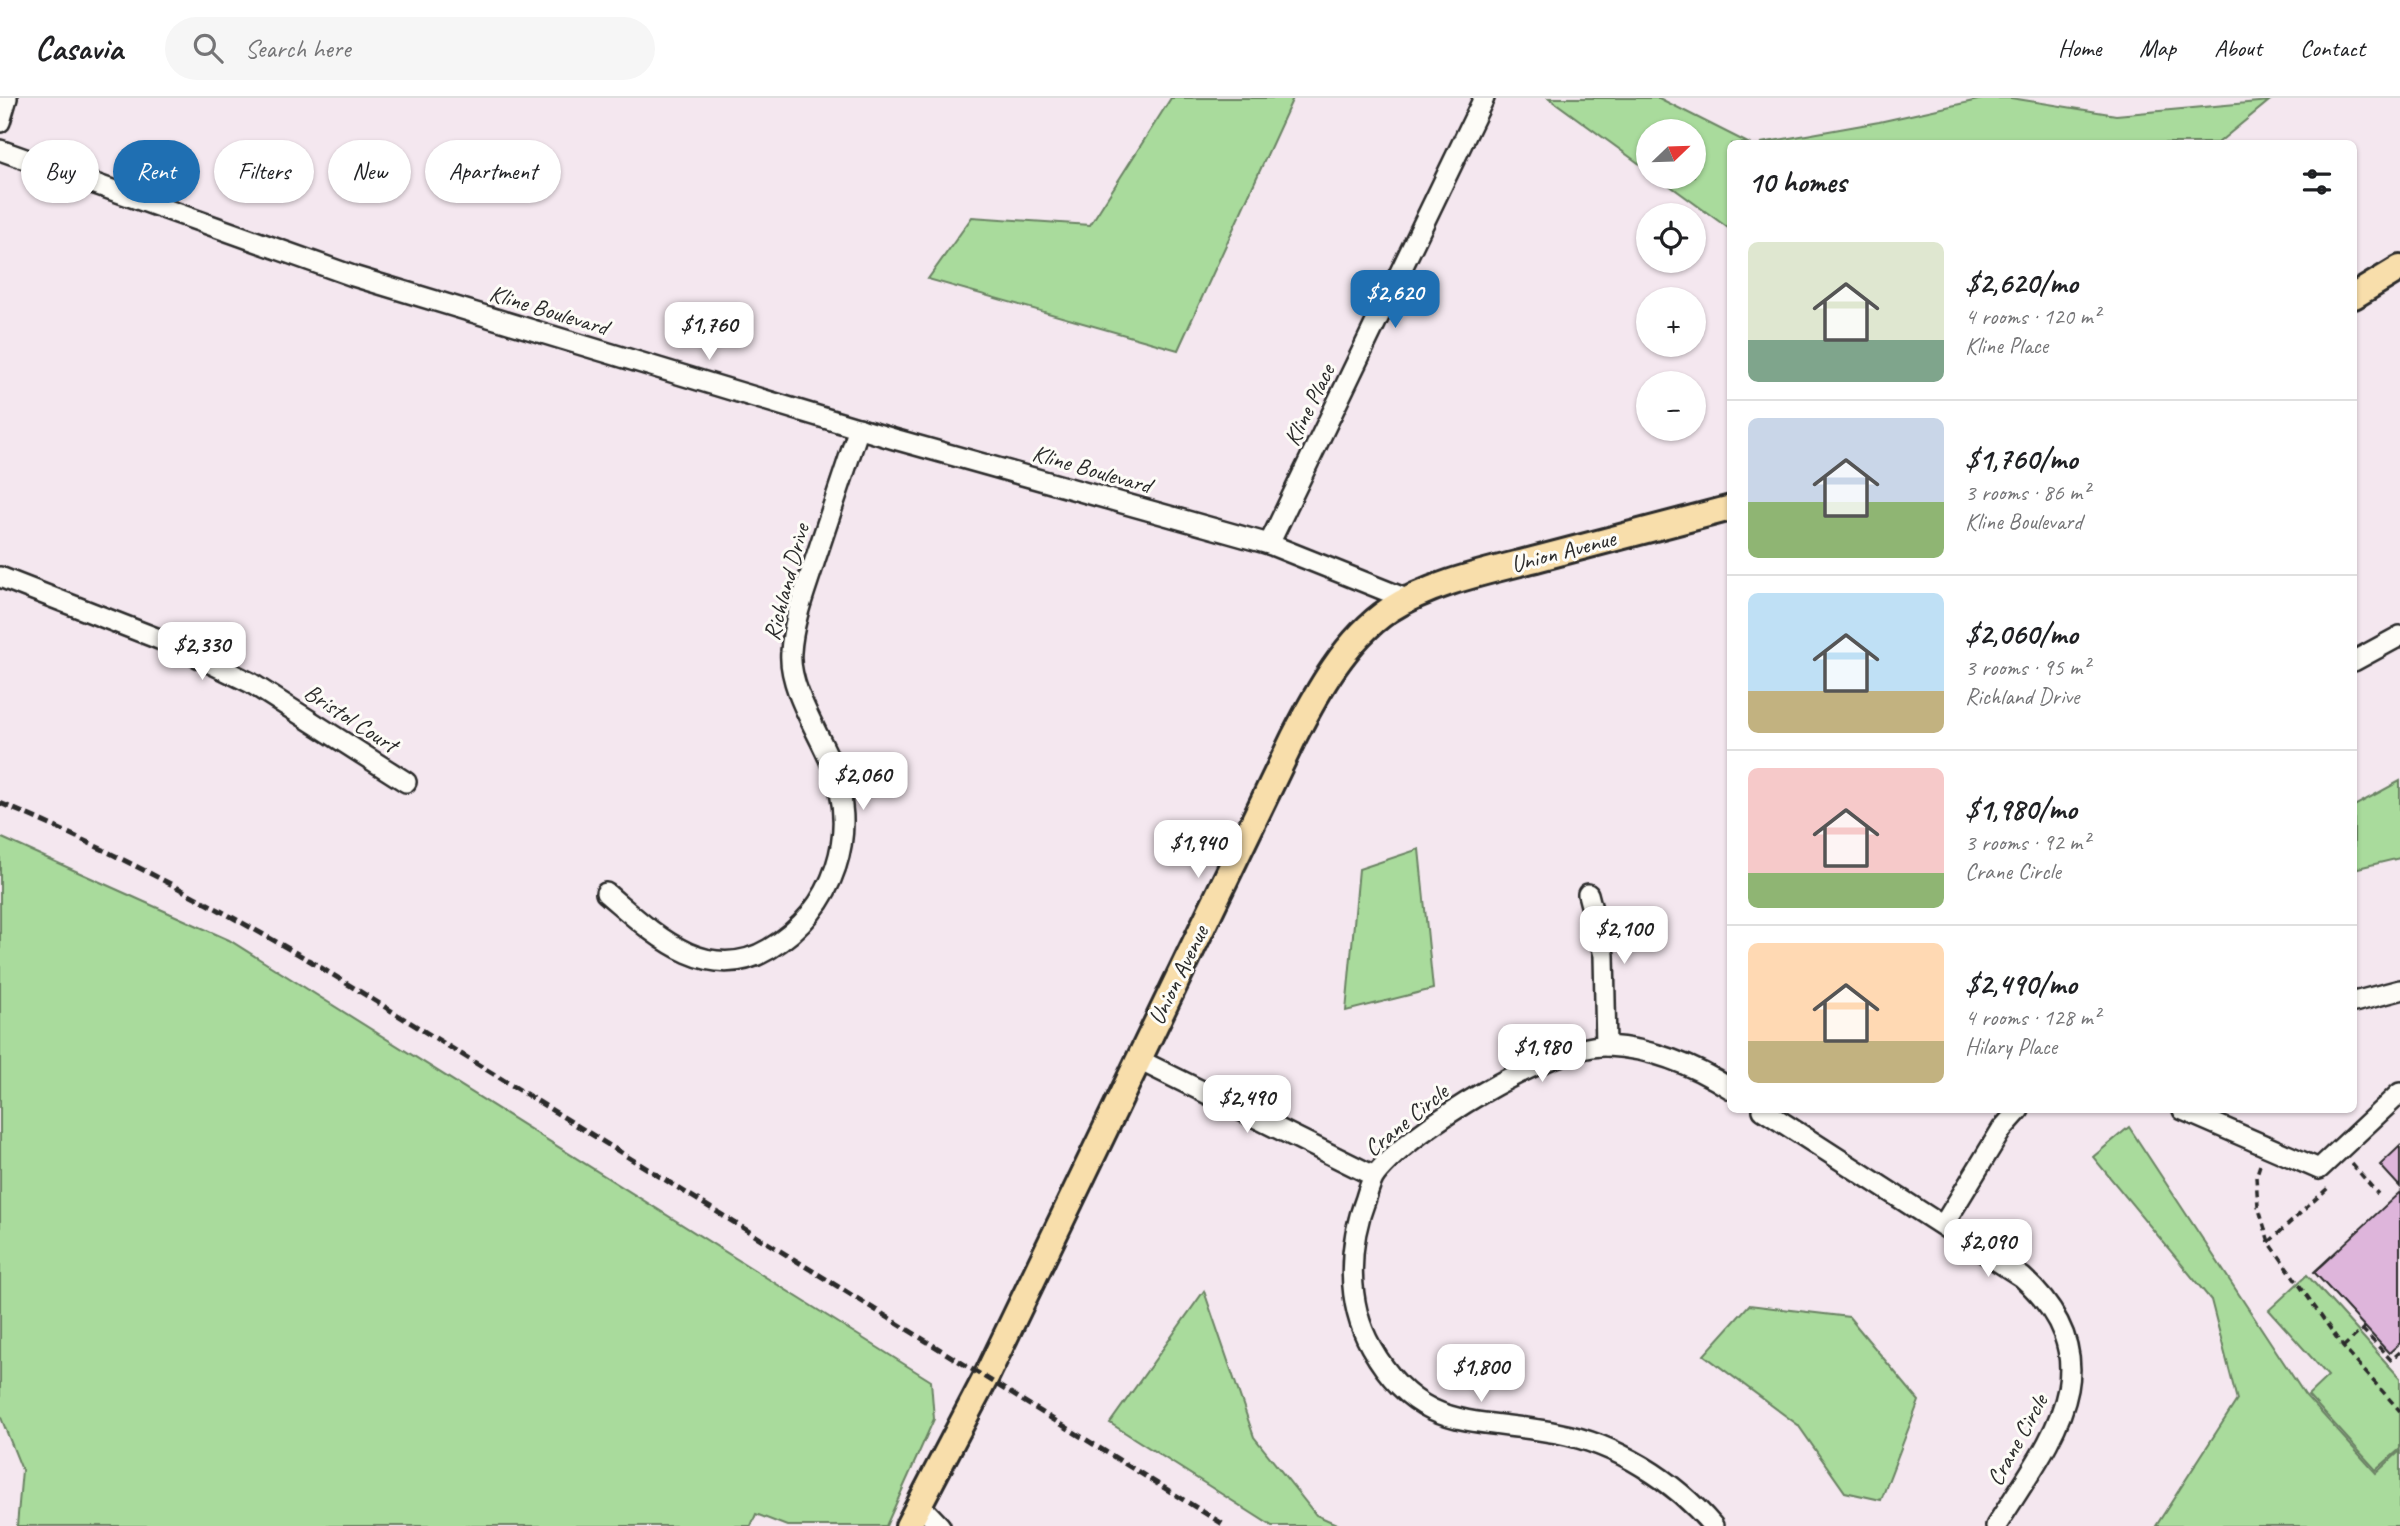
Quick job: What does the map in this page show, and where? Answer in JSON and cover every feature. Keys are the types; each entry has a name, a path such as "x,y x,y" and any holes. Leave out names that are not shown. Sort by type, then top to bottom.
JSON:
{"main road":[{"path":"2357,294 2400,268"},
{"name":"Union Avenue","path":"914,1515 986,1377 1136,1059 1314,699 1348,649 1388,611 1409,600 1485,572 1727,509"}],"street":[{"path":"0,122 7,98"},
{"name":"Kline Place","path":"1269,544 1484,98"},
{"name":"Kline Boulevard","path":"0,150 26,157 353,276 859,428 1269,544 1409,600"},
{"name":"Richland Drive","path":"606,893 677,950 698,958 720,960 743,958 764,952 784,940 807,919 825,895 844,838 841,793 832,764 799,693 790,654 797,617 859,428"},
{"name":"Bristol Court","path":"0,578 169,643 251,683 406,782"},
{"path":"2357,659 2400,636"},
{"path":"1588,894 1604,955 1606,1046"},
{"path":"2357,1001 2400,990"},
{"name":"Crane Circle","path":"1713,1526 1680,1493 1622,1455 1559,1433 1471,1423 1444,1416 1420,1402 1392,1378 1370,1346 1356,1309 1352,1263 1361,1210 1374,1176 1401,1150 1461,1106 1524,1069 1569,1053 1606,1046 1667,1058 1727,1087"},
{"path":"1136,1059 1374,1176"},
{"path":"2190,1113 2319,1170 2400,1093"},
{"name":"Crane Circle","path":"1768,1113 1944,1224 2022,1277 2040,1294 2060,1325 2068,1349 2068,1398 2058,1427 1996,1526"},
{"path":"1944,1224 2002,1129 2016,1113"},
{"path":"914,1515 940,1526"}],"path":[{"path":"2266,1146 2256,1177 2258,1206 2264,1231 2275,1252 2343,1347 2400,1411"},
{"path":"2340,1150 2378,1194"},
{"path":"2343,1347 2363,1328 2391,1360 2400,1352"}],"green space":[{"path":"1171,98 1293,98 1178,350 928,279 972,217 1090,225"},
{"path":"1549,98 1659,98 1701,119 1636,119 1636,161"},
{"path":"1987,98 2011,98 2116,115 2269,101 2222,140 1778,140 1879,122"},
{"path":"1706,122 1742,140 1727,140 1727,227 1706,212 1706,203 1694,203 1675,189 1706,189"},
{"path":"2400,781 2400,858 2357,868 2357,804"},
{"path":"0,837 229,940 931,1381 934,1419 886,1526 787,1526 756,1514 751,1526 17,1526 22,1470 0,1415"},
{"path":"1419,849 1433,989 1346,1011 1359,869"},
{"path":"2129,1127 2305,1395 2376,1473 2400,1451 2400,1526 2156,1526 2237,1400 2211,1300 2093,1157"},
{"path":"2307,1275 2400,1378 2400,1449 2376,1470 2308,1395 2328,1376 2269,1310"},
{"path":"1204,1291 1254,1437 1316,1515 1341,1526 1272,1526 1110,1423"},
{"path":"1749,1305 1849,1317 1919,1401 1881,1500 1845,1492 1798,1425 1704,1355"}],"building":[{"path":"2400,1146 2400,1187 2380,1165"},
{"path":"2400,1192 2400,1343 2389,1353 2314,1272"}],"railway":[{"path":"0,803 158,878 312,962 1226,1526"}]}
